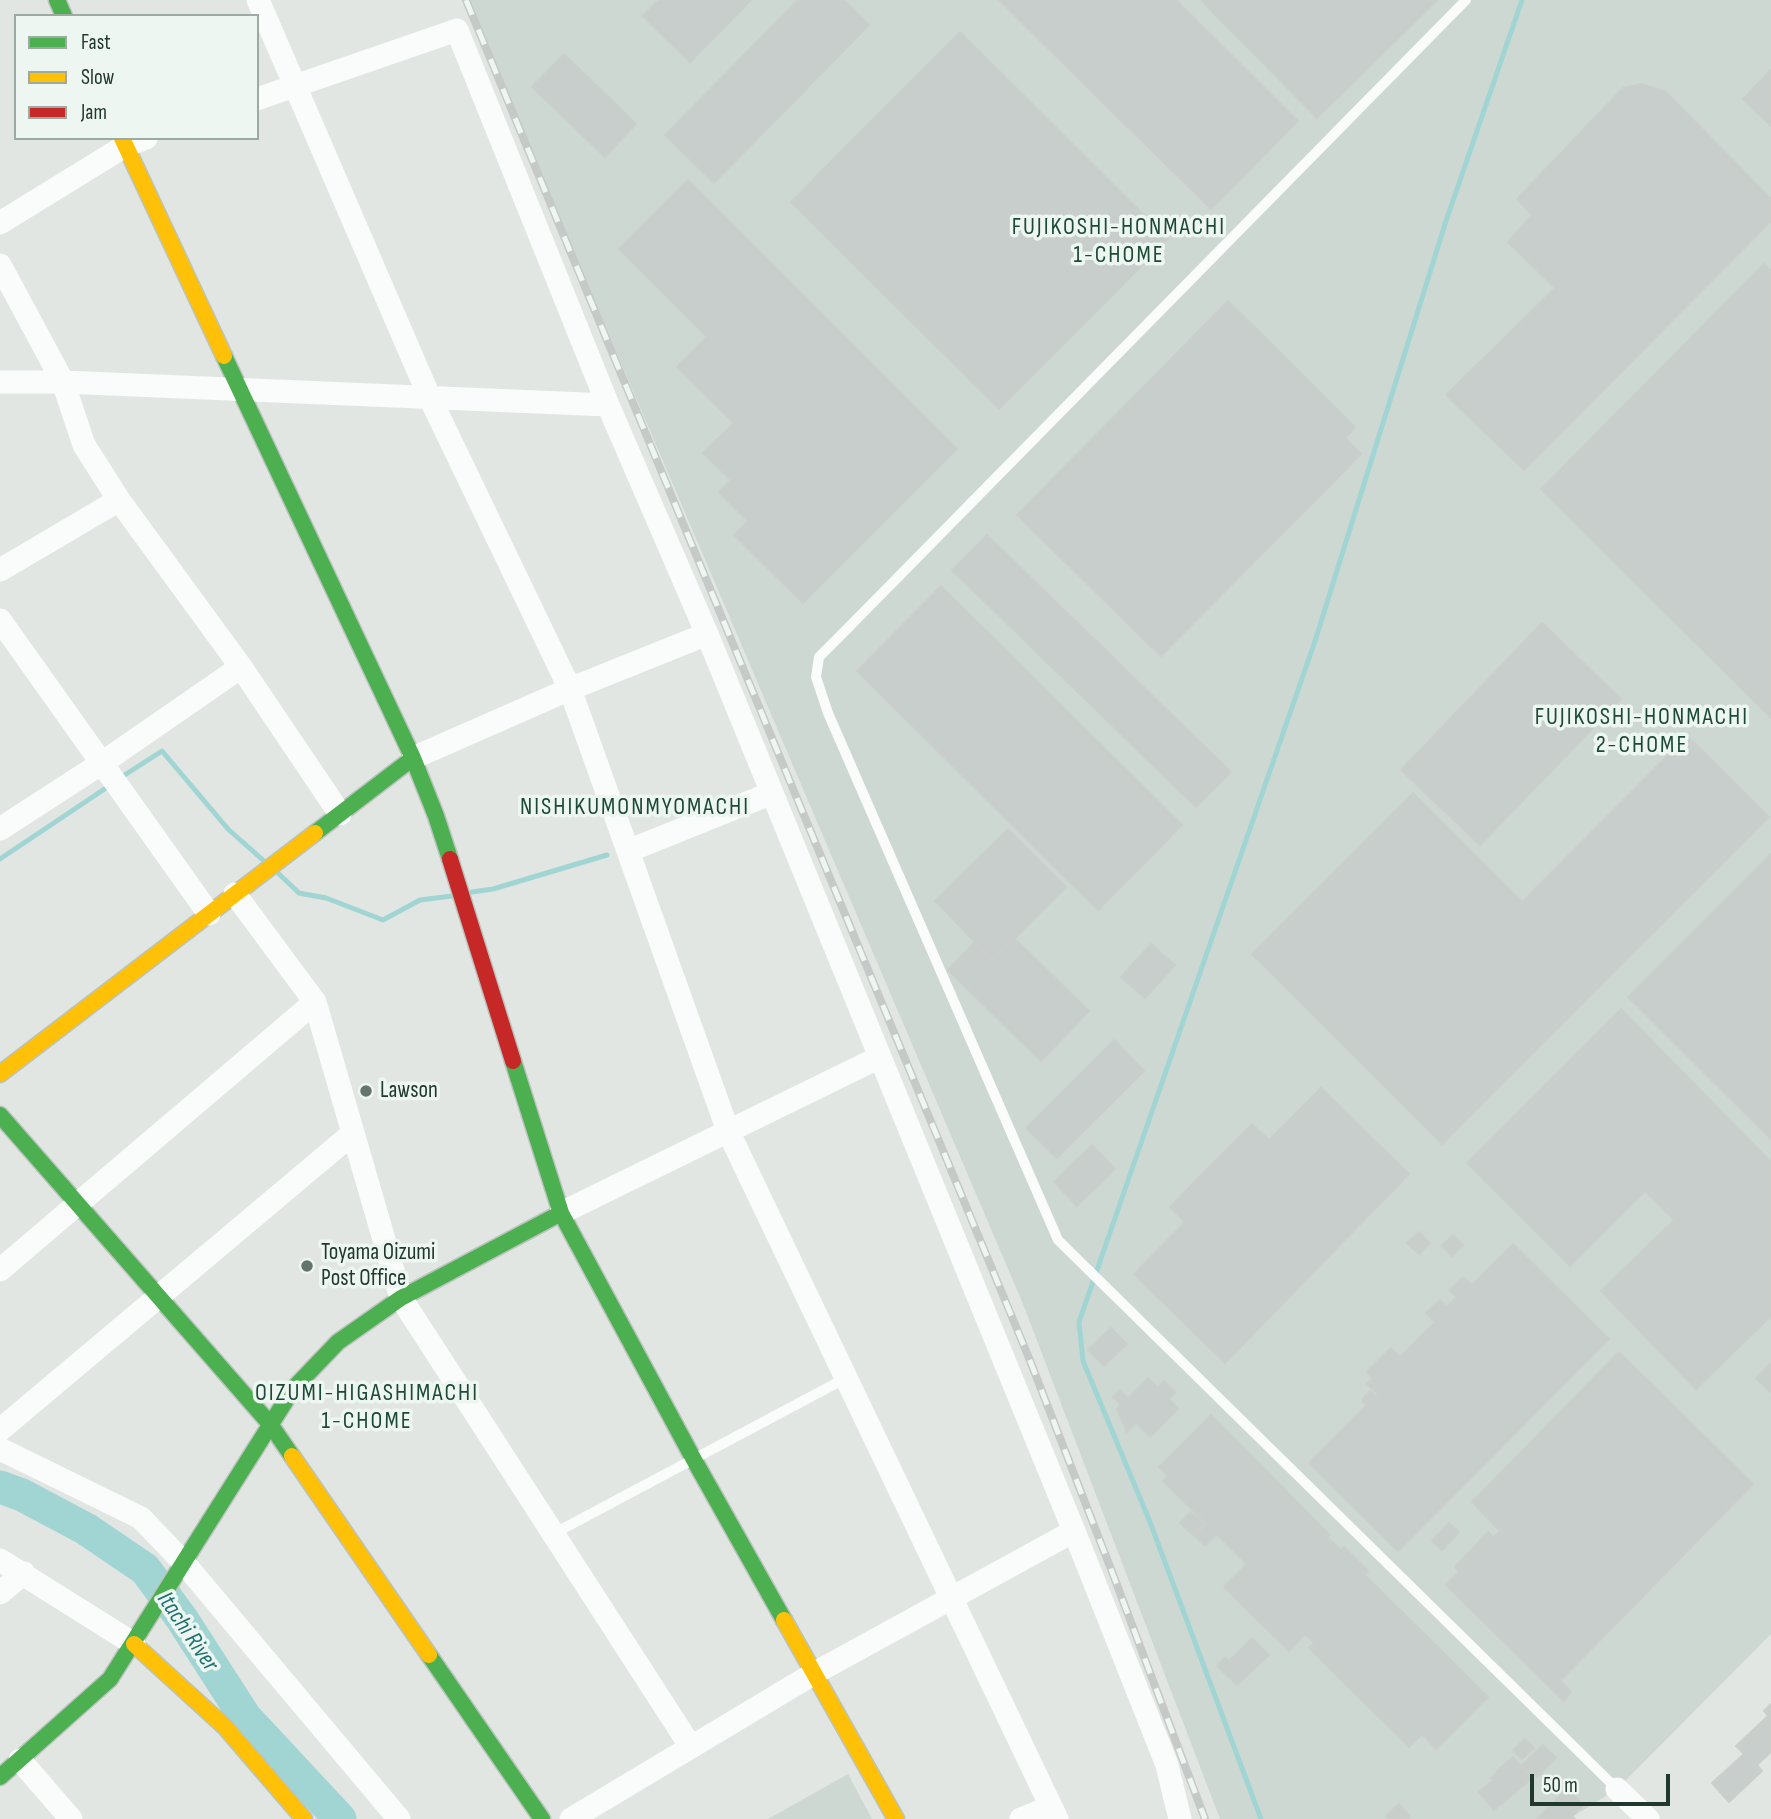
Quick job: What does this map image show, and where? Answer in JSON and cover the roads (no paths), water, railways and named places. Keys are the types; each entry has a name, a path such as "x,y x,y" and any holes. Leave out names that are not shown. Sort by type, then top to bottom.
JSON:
{"street":[{"path":"258,0 429,396 570,689 728,1131 1054,1813 1021,1819"},
{"path":"259,98 457,30 608,405 707,635 1074,1531 1167,1765 1180,1819"},
{"path":"0,223 131,141 241,391 413,758 436,816 561,1213 693,1458 896,1819"},
{"path":"0,265 63,382 84,445 119,500 241,667 340,814"},
{"path":"0,382 63,382 608,405"},
{"path":"0,570 119,500"},
{"path":"0,620 209,914"},
{"path":"0,1074 413,758 570,689 707,635"},
{"path":"0,830 241,667"},
{"path":"628,851 772,793"},
{"path":"235,894 316,1002 401,1298 691,1748"},
{"path":"0,1270 316,1002"},
{"path":"0,1777 110,1679 293,1389 338,1342 401,1298 561,1213 880,1056"},
{"path":"0,1115 270,1424 542,1819"},
{"path":"0,1430 352,1134"},
{"path":"0,1449 141,1518 399,1819"},
{"path":"571,1819 813,1674 1074,1531"},
{"path":"0,1560 136,1640 225,1727 304,1819"},
{"path":"0,1593 24,1573"},
{"path":"20,1760 71,1819"},
{"path":"1617,1789 1648,1819"}],"lane":[{"path":"1466,0 819,657 816,677 828,713 1058,1240 1617,1789"},
{"path":"553,1534 846,1378"}],"waterway":[{"path":"1261,1819 1150,1522 1083,1361 1079,1322 1315,641 1446,221 1522,0"},
{"path":"120,778 162,751 228,829 264,861"},
{"path":"0,859 109,786"},
{"path":"472,892 493,889 607,855"},
{"path":"279,874 299,893 326,898 383,920 420,900 452,896"},
{"name":"Itachi River","path":"0,1487 22,1495 86,1529 145,1569 182,1619 245,1717 340,1819"}],"railway":[{"path":"466,0 1029,1358 1205,1819"}],"place":[{"name":"Lawson","path":"366,1091"},
{"name":"Toyama Oizumi Post Office","path":"307,1266"}],"district":[{"name":"FUJIKOSHI-HONMACHI 1-CHOME","path":"1119,242"},
{"name":"FUJIKOSHI-HONMACHI 2-CHOME","path":"1642,732"},
{"name":"NISHIKUMONMYOMACHI","path":"635,808"},
{"name":"OIZUMI-HIGASHIMACHI 1-CHOME","path":"367,1408"}]}
